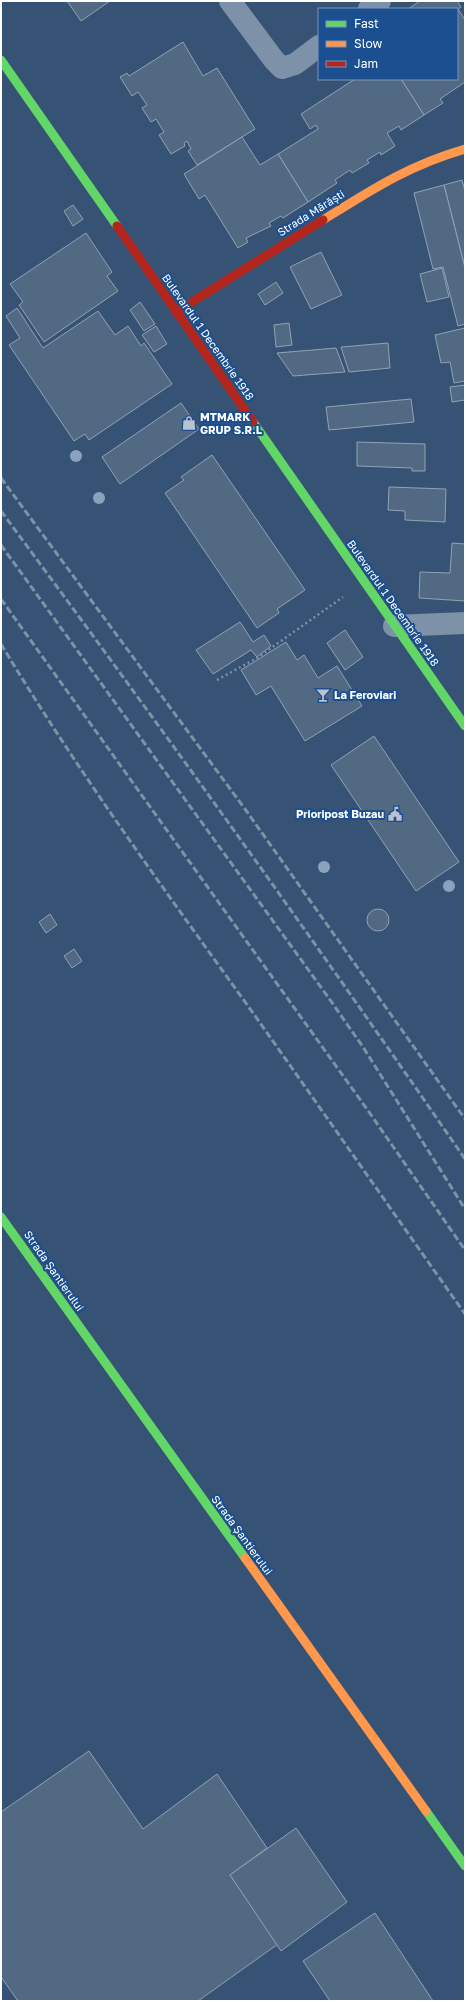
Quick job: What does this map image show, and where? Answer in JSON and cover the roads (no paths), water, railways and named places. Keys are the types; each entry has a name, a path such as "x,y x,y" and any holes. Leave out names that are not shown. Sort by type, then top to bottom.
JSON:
{"street":[{"path":"230,1 274,60 282,68 295,64 318,47"},
{"path":"370,8 380,1"},
{"name":"Bulevardul 1 Decembrie 1918","path":"1,60 363,582 465,726"},
{"name":"Strada Mărăști","path":"176,312 385,181 434,158 465,149"},
{"path":"394,626 465,623"},
{"name":"Strada Șantierului","path":"1,1217 465,1866"}],"railway":[{"path":"1,478 245,809 465,1119"},
{"path":"1,511 236,833 465,1159"},
{"path":"1,545 363,1047 465,1209"},
{"path":"1,599 369,1112 465,1250"},
{"path":"1,644 30,692 123,831 465,1314"}],"place":[{"name":"MTMARK GRUP S.R.L","path":"189,423"},
{"name":"La Feroviari","path":"323,695"},
{"name":"Prioripost Buzau","path":"395,814"}]}
